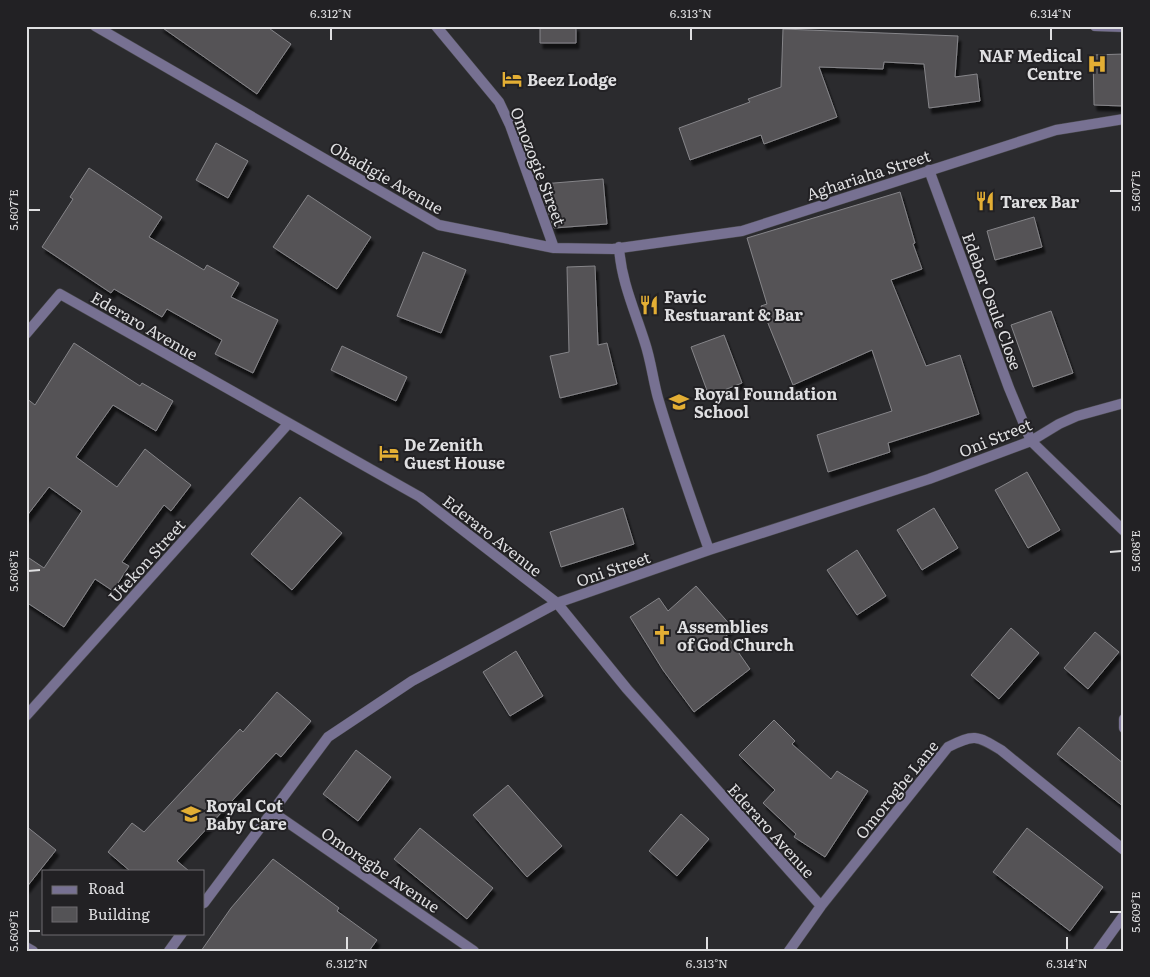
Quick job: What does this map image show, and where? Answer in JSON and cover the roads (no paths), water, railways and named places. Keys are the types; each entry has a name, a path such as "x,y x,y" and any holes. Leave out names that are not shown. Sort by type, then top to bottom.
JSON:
{"street":[{"name":"Obadigie Avenue","path":"95,26 439,225 554,248 619,247"},
{"name":"Omozogie Street","path":"436,26 498,102 510,125 554,248"},
{"path":"1095,26 1124,27"},
{"name":"Aghariaha Street","path":"619,247 742,231 1056,130 1124,119"},
{"name":"Edebor Osule Close","path":"929,170 1008,388 1031,441"},
{"path":"619,247 620,263 645,344 659,399 685,485 709,550"},
{"name":"Ederaro Avenue","path":"26,334 60,294 420,497 557,603 670,739 820,906"},
{"name":"Oni Street","path":"205,902 328,737 412,681 557,603 709,550 929,479 1031,441 1058,424 1077,416 1124,403"},
{"name":"Utekon Street","path":"26,716 288,424"},
{"path":"1031,441 1124,531"},
{"path":"1124,719 1124,728"},
{"name":"Omorogbe Lane","path":"789,951 820,906 948,747 968,736 984,740 1001,750 1124,850"},
{"name":"Omoregbe Avenue","path":"271,811 474,951"},
{"path":"1098,951 1124,915"},
{"path":"169,951 181,934"},
{"path":"26,947 33,951"}],"place":[{"name":"NAF Medical Centre","path":"1097,64"},
{"name":"Beez Lodge","path":"512,79"},
{"name":"Tarex Bar","path":"985,201"},
{"name":"Favic Restuarant & Bar","path":"649,305"},
{"name":"Royal Foundation School","path":"679,402"},
{"name":"De Zenith Guest House","path":"389,453"},
{"name":"Assemblies of God Church","path":"662,635"},
{"name":"Royal Cot Baby Care","path":"191,814"}]}
